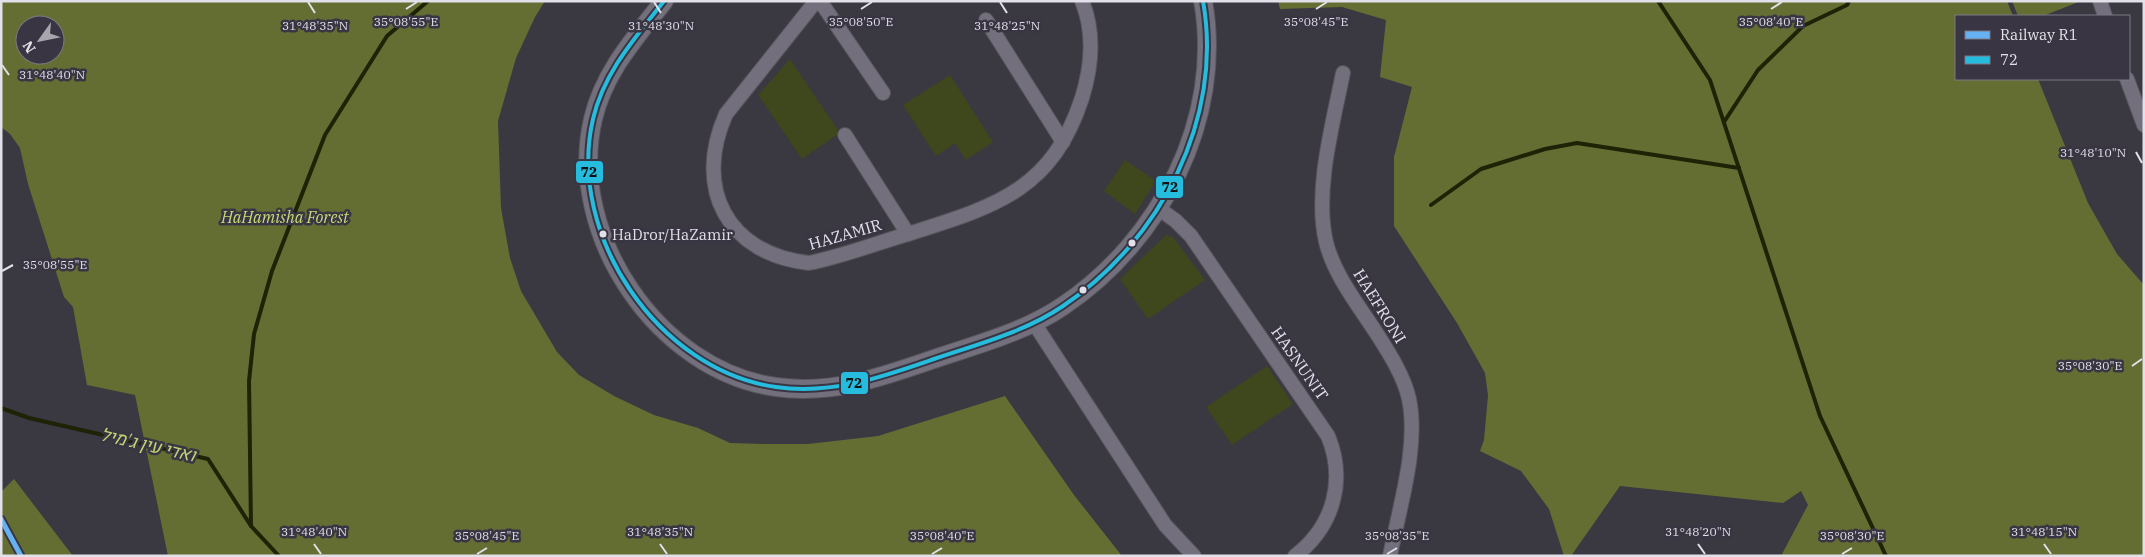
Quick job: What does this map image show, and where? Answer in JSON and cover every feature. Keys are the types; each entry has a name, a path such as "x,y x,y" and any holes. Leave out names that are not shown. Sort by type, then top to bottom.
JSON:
{"street":[{"path":"664,1 625,50 601,92 592,121 589,148 590,178 593,204 600,232 614,263 636,296 657,323 683,345 711,365 744,380 775,387 809,389 839,387 881,377 1034,323 1062,307 1089,287 1118,258 1146,225 1182,166 1193,134 1206,68 1203,1"},
{"name":"HAZAMIR","path":"816,1 726,114 716,134 712,154 713,179 720,202 729,221 744,240 766,252 789,261 809,263 826,260 980,211 1008,197 1029,182 1048,163 1064,142 1077,114 1090,67 1092,46 1082,1"},
{"path":"820,1 883,93"},
{"path":"2100,1 2105,15"},
{"path":"986,20 1064,142"},
{"name":"HAEFRONI","path":"1343,73 1324,193 1326,242 1344,281 1389,353 1409,398 1412,445 1390,556"},
{"path":"2127,80 2144,125"},
{"path":"845,136 908,234"},
{"name":"HASNUNIT","path":"1158,208 1176,220 1191,236 1331,443 1338,470 1336,492 1320,528 1309,544 1295,556"},
{"path":"1034,323 1165,525 1194,556"}],"green space":[{"name":"HaHamisha Forest","path":"1,1 545,1 535,17 516,58 498,121 501,208 510,258 521,291 557,352 579,375 614,396 654,415 698,428 730,443 808,444 878,436 1005,396 1074,495 1122,556 168,556 135,395 87,385 73,307 64,297 28,184 20,148 10,134 1,127"},
{"path":"1278,1 2007,1 2013,15 1955,15 1955,80 2038,80 2088,203 2117,254 2144,285 2144,556 1781,556 1808,505 1801,491 1783,503 1620,486 1571,556 1564,556 1549,509 1521,471 1480,451 1484,440 1488,395 1485,373 1457,323 1394,226 1394,157 1412,87 1380,77 1386,20 1342,7 1280,9"},
{"path":"2012,1 2081,1 2046,15 2018,15"},
{"path":"790,59 840,133 802,159 758,95"},
{"path":"950,75 993,142 966,160 955,143 936,156 903,105"},
{"path":"1125,160 1156,181 1135,214 1104,191"},
{"path":"1166,235 1173,237 1205,280 1148,319 1120,279"},
{"path":"1267,366 1293,404 1232,445 1206,407"},
{"path":"14,479 73,556 1,556 1,492"}],"waterway":[{"path":"251,526 249,381 254,334 272,271 325,135 387,36 428,1"},
{"path":"1658,1 1710,80 1820,416 1886,556"},
{"path":"1724,122 1758,70 1803,26 1847,5 1849,1"},
{"path":"1431,205 1481,169 1545,149 1577,143 1739,168"},
{"name":"ואדי עין ג'מיל","path":"1,408 29,418 208,459 251,526 279,556"}],"rail line":[{"name":"R1","path":"1,519 21,556"}],"transit line":[{"name":"72","path":"664,1 622,56 605,86 593,119 588,163 594,208 608,251 631,291 660,326 694,355 733,376 776,387 797,389 817,389 876,378 1001,337 1048,315 1098,279 1129,248 1155,212 1177,173 1194,132 1204,89 1207,45 1203,1"}],"place":[{"name":"HaDror/HaZamir","path":"603,234"}]}
